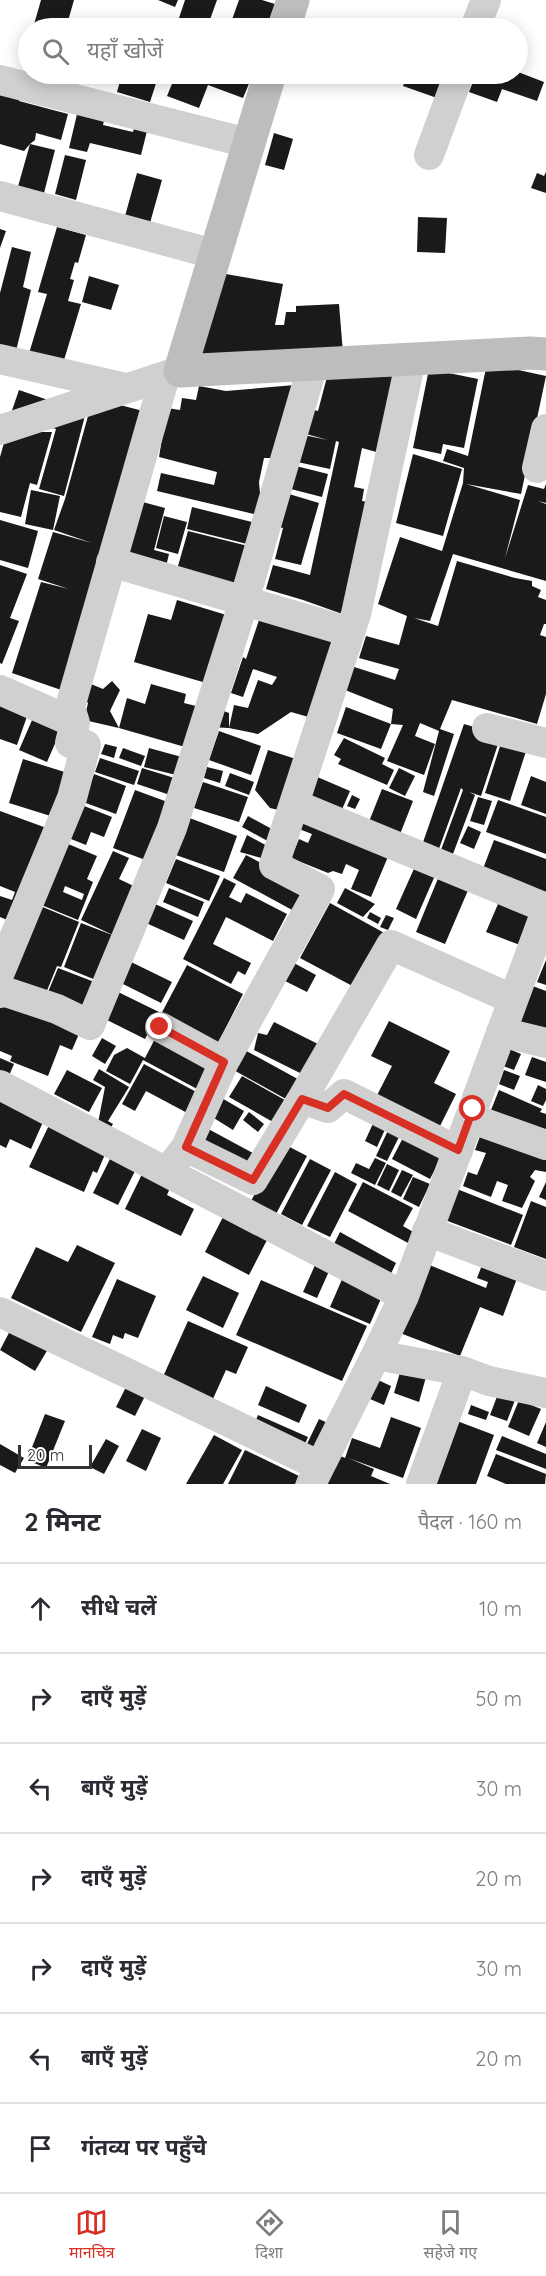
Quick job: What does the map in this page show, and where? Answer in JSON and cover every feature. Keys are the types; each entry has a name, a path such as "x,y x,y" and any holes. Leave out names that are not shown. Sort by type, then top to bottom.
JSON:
{"street":[{"path":"479,18 486,0"},
{"path":"0,80 248,143"},
{"path":"0,972 72,798 86,745 70,743 75,723 70,707 111,562 214,254 267,84"},
{"path":"429,156 455,84"},
{"path":"0,196 214,254"},
{"path":"0,430 172,374 313,364 546,354"},
{"path":"0,359 126,388"},
{"path":"167,1172 186,1147 224,1062 320,889 274,865 356,614 411,359"},
{"path":"0,993 6,992 57,1009 90,1025 172,828 244,601 313,364"},
{"path":"537,468 546,429"},
{"path":"111,562 350,632"},
{"path":"0,690 75,723"},
{"path":"487,728 546,743"},
{"path":"0,1312 315,1475 404,1296 546,909 294,804"},
{"path":"186,1147 253,1180 391,945 513,999"},
{"path":"160,1027 224,1062"},
{"path":"501,1032 546,1042"},
{"path":"0,1085 404,1296"},
{"path":"302,1099 328,1108 344,1094 458,1150"},
{"path":"470,1118 546,1145"},
{"path":"428,1232 546,1276"},
{"path":"376,1356 462,1371 489,1381 546,1393"},
{"path":"421,1484 462,1371"}],"building":[{"path":"41,0 74,0 69,18 36,18"},
{"path":"158,0 178,0 175,7"},
{"path":"185,0 217,0 211,18 179,18"},
{"path":"239,0 262,0 275,4 270,18 233,18"},
{"path":"528,76 544,82 537,101 502,89 497,102 469,92 472,84 528,84"},
{"path":"119,84 156,84 150,102 117,92"},
{"path":"172,84 249,84 243,98 208,85 199,108 167,96"},
{"path":"404,84 442,84 437,98 403,86"},
{"path":"0,86 21,92 19,101 68,114 61,140 36,133 35,140 24,151 0,144"},
{"path":"78,110 105,116 103,125 133,132 135,124 148,127 141,155 90,143 87,152 69,148"},
{"path":"274,133 293,139 284,170 265,165"},
{"path":"30,144 55,150 43,197 17,190"},
{"path":"65,155 86,160 76,200 55,194"},
{"path":"546,172 546,193 531,188 537,173 544,176"},
{"path":"137,173 162,180 150,223 125,216"},
{"path":"418,217 447,218 445,253 417,252"},
{"path":"57,227 86,235 78,263 75,262 70,279 74,280 68,301 81,304 61,370 27,360 47,294 38,292"},
{"path":"0,229 6,231 0,248"},
{"path":"12,247 31,252 23,287 31,290 15,355 0,351 0,293"},
{"path":"220,273 283,284 275,325 284,325 286,312 296,312 296,306 339,304 343,353 225,364 191,352"},
{"path":"89,276 119,285 111,310 82,302"},
{"path":"487,363 546,376 521,494 466,484 520,500 505,558 528,485 544,489 546,484 546,503 538,501 546,504 546,581 453,554 430,621 414,618 438,626 457,561 532,581 532,586 541,590 538,597 546,600 546,624 540,635 546,637 546,694 537,724 452,700 440,729 454,734 434,796 423,792 439,731 420,723 415,736 435,744 424,775 387,761 403,725 391,724 393,709 340,688 348,665 395,680 399,669 359,658 366,636 399,645 407,616 378,604 400,537 442,551 463,483 464,468 443,461 447,449 468,456"},
{"path":"429,369 478,379 464,448 443,444 441,454 413,448"},
{"path":"408,376 387,455 362,448 354,487 364,489 362,501 374,503 348,616 266,589 273,565 310,575 339,442 336,441 330,469 288,460 294,433 328,440 295,431 302,407 318,411 327,377"},
{"path":"295,385 275,458 264,458 259,482 262,516 157,491 161,473 214,485 217,472 159,457 167,408 180,410 182,398 196,400 199,386 226,391"},
{"path":"19,390 48,400 7,425"},
{"path":"93,398 147,412 67,692 12,673 41,582 69,589 38,579 53,532 92,543 54,530"},
{"path":"87,408 64,496 39,489 56,429 46,426"},
{"path":"7,432 52,432 37,485 30,483 21,517 0,512 0,457"},
{"path":"413,454 462,469 443,536 396,523"},
{"path":"288,464 328,474 322,497 283,487"},
{"path":"31,490 60,496 53,530 25,524"},
{"path":"289,494 319,503 301,565 275,559 283,528 279,527"},
{"path":"135,500 165,508 154,550 169,554 164,575 118,562"},
{"path":"192,507 256,523 251,545 187,529"},
{"path":"164,516 187,522 178,554 156,548"},
{"path":"0,520 38,531 28,568 0,560"},
{"path":"188,531 252,547 241,590 176,573"},
{"path":"0,565 27,574 10,618 19,621 2,664 0,663"},
{"path":"177,600 233,617 213,685 134,662 148,614 171,620"},
{"path":"259,620 337,637 312,718 291,712 258,734 229,728 234,705 248,708 258,680 272,685 277,677 253,669 243,697 231,693 243,657 246,659"},
{"path":"112,681 120,690 110,711 119,728 84,720 88,703 84,698 91,684 103,689"},
{"path":"151,684 186,694 184,703 204,708 192,749 119,728 127,698 145,704"},
{"path":"0,693 31,705 17,745 0,739"},
{"path":"346,707 391,724 381,749 337,733"},
{"path":"216,708 229,713 229,728 209,727"},
{"path":"36,711 64,723 47,762 19,750"},
{"path":"464,724 501,735 481,796 469,792 475,795 450,862 438,858 463,790 461,788 436,857 420,851"},
{"path":"219,731 261,746 251,775 209,760"},
{"path":"503,737 528,745 510,801 485,793"},
{"path":"344,738 385,758 382,764 394,770 387,785 338,764 341,759 334,755"},
{"path":"105,744 117,747 114,758 101,754"},
{"path":"123,748 145,756 141,766 119,758"},
{"path":"149,748 189,759 184,777 144,767"},
{"path":"268,750 299,760 283,811 270,808 255,790"},
{"path":"100,758 139,771 134,785 95,772"},
{"path":"23,759 71,774 57,818 9,803"},
{"path":"207,767 223,771 220,783 204,778"},
{"path":"142,768 181,780 176,797 137,784"},
{"path":"399,768 415,776 405,796 389,788"},
{"path":"230,773 254,782 249,795 225,786"},
{"path":"94,774 126,786 116,814 83,802"},
{"path":"315,776 350,791 340,814 305,800"},
{"path":"531,776 546,782 546,814 521,805"},
{"path":"203,782 248,797 239,822 194,808"},
{"path":"382,789 413,801 397,842 366,829"},
{"path":"135,790 173,804 151,862 113,848"},
{"path":"352,795 360,799 355,809 347,806"},
{"path":"478,797 492,801 484,825 470,821"},
{"path":"498,800 546,817 546,854 486,832"},
{"path":"74,802 112,817 104,837 91,832 86,845 61,835"},
{"path":"0,811 52,830 12,922 0,917 0,896 12,900 15,892 0,886"},
{"path":"248,816 279,833 273,844 242,827"},
{"path":"187,817 237,836 224,872 173,854"},
{"path":"304,817 390,852 371,897 351,889 359,870 346,864 342,874 333,871 328,873 291,858 299,839 308,843 312,834 299,829"},
{"path":"468,826 481,832 474,849 460,843"},
{"path":"247,835 271,848 265,859 240,852"},
{"path":"56,839 97,856 87,879 93,882 78,920 34,902","holes":["65,886 84,894 82,900 63,892"]},
{"path":"494,840 546,859 544,897 481,874"},
{"path":"113,851 129,858 119,879 142,890 103,983 64,967 81,923 115,936 81,920"},
{"path":"246,855 306,887 294,911 233,878"},
{"path":"176,859 220,876 209,901 166,883"},
{"path":"417,862 437,871 416,919 396,909"},
{"path":"439,876 469,888 445,944 416,932"},
{"path":"224,878 236,884 229,897 241,903 246,893 287,914 273,941 226,917 213,944 251,963 245,975 238,971 231,984 183,959"},
{"path":"169,888 204,902 198,917 163,902"},
{"path":"345,888 375,904 363,917 337,903"},
{"path":"501,897 534,911 520,945 486,932"},
{"path":"33,903 79,922 61,967 57,966 46,993 3,976"},
{"path":"330,903 388,935 358,989 300,958"},
{"path":"155,904 193,921 184,940 146,923"},
{"path":"370,912 381,918 378,924 367,918"},
{"path":"386,915 394,918 388,930 380,927"},
{"path":"127,960 172,982 161,1003 117,981"},
{"path":"546,960 546,985 537,982"},
{"path":"294,963 316,975 307,992 285,981"},
{"path":"187,965 243,994 216,1047 159,1018"},
{"path":"58,968 97,983 85,1012 46,997"},
{"path":"530,985 546,991 546,1036 515,1024"},
{"path":"116,991 159,1012 145,1039 103,1018"},
{"path":"0,994 82,1027 72,1050 60,1045 48,1076 10,1061 12,1056 0,1051"},
{"path":"389,1021 450,1051 434,1083 456,1094 435,1136 372,1105 392,1066 371,1056"},
{"path":"274,1022 322,1046 306,1076 254,1050 258,1033 267,1035"},
{"path":"158,1033 214,1062 199,1090 143,1060 130,1084 106,1071 114,1055 127,1048 145,1058"},
{"path":"102,1038 116,1046 105,1064 92,1056"},
{"path":"241,1048 305,1083 293,1103 230,1068"},
{"path":"509,1049 521,1054 514,1070 503,1066"},
{"path":"532,1057 546,1062 546,1082 525,1075"},
{"path":"0,1058 14,1064 5,1085 0,1082"},
{"path":"144,1064 202,1095 191,1115 146,1091 135,1111 122,1104"},
{"path":"99,1069 129,1087 108,1121 113,1124 107,1134 97,1128 105,1087 93,1080"},
{"path":"67,1070 102,1088 89,1112 54,1094"},
{"path":"504,1070 520,1076 514,1090 499,1084"},
{"path":"242,1076 292,1104 280,1126 229,1097"},
{"path":"538,1085 546,1089 546,1100 543,1106 531,1101"},
{"path":"0,1088 47,1113 31,1149 10,1139 6,1148 0,1145"},
{"path":"499,1090 542,1109 540,1112 546,1114 546,1139 489,1115"},
{"path":"220,1097 244,1111 233,1130 209,1115"},
{"path":"249,1112 264,1124 258,1132 243,1120"},
{"path":"376,1117 388,1123 377,1147 365,1141"},
{"path":"52,1119 109,1145 97,1173 93,1171 84,1192 29,1167"},
{"path":"391,1124 403,1129 387,1161 376,1156"},
{"path":"201,1125 260,1157 250,1174 192,1142"},
{"path":"483,1128 546,1152 546,1172 535,1170 530,1177 535,1181 522,1208 502,1201 508,1185 497,1181 491,1197 463,1186 468,1172 477,1175 486,1153 475,1150"},
{"path":"406,1132 444,1152 430,1179 392,1159"},
{"path":"282,1143 307,1156 276,1214 251,1201"},
{"path":"113,1153 138,1165 118,1205 93,1193"},
{"path":"375,1158 386,1163 375,1185 351,1173 356,1163 369,1169"},
{"path":"310,1159 331,1170 302,1225 281,1214"},
{"path":"387,1164 399,1170 389,1191 377,1185"},
{"path":"144,1170 170,1188 167,1195 194,1209 181,1236 125,1209"},
{"path":"402,1170 413,1175 401,1197 391,1192"},
{"path":"335,1172 357,1184 330,1237 307,1226"},
{"path":"413,1177 430,1184 419,1207 403,1199"},
{"path":"363,1182 413,1208 403,1226 415,1233 410,1244 348,1211"},
{"path":"546,1182 546,1200 539,1197"},
{"path":"457,1189 523,1215 511,1245 445,1220"},
{"path":"531,1201 546,1207 546,1259 514,1247"},
{"path":"223,1217 267,1240 249,1275 205,1252"},
{"path":"340,1232 396,1263 388,1280 330,1252"},
{"path":"77,1245 115,1263 81,1332 11,1298 36,1247 68,1262"},
{"path":"484,1260 519,1273 503,1316 480,1307 460,1356 400,1333 427,1264 486,1288 488,1282 477,1278"},
{"path":"316,1263 330,1269 317,1298 303,1292"},
{"path":"203,1276 239,1293 223,1328 186,1310"},
{"path":"343,1277 383,1294 370,1324 330,1307"},
{"path":"117,1279 156,1296 138,1338 125,1333 123,1339 113,1335 110,1344 92,1337"},
{"path":"261,1280 367,1326 342,1381 236,1335"},
{"path":"188,1321 248,1347 236,1374 226,1370 212,1401 162,1379"},
{"path":"12,1327 48,1349 35,1371 0,1350"},
{"path":"401,1369 426,1377 419,1402 394,1393"},
{"path":"378,1380 391,1386 384,1405 370,1399"},
{"path":"127,1385 146,1394 135,1416 116,1407"},
{"path":"266,1386 307,1405 299,1423 258,1405"},
{"path":"498,1394 515,1400 507,1421 490,1415"},
{"path":"519,1400 541,1409 529,1436 508,1427"},
{"path":"471,1405 489,1412 486,1420 468,1414"},
{"path":"45,1414 65,1421 46,1468 27,1460"},
{"path":"258,1415 308,1437 303,1449 253,1427"},
{"path":"391,1417 421,1428 403,1478 348,1458 374,1469 371,1476 390,1484 324,1484 336,1454 345,1458 352,1438 380,1448"},
{"path":"319,1419 330,1424 316,1453 305,1448"},
{"path":"457,1421 494,1435 476,1484 434,1484"},
{"path":"546,1422 546,1447 537,1443"},
{"path":"142,1429 161,1438 146,1471 126,1461"},
{"path":"214,1435 242,1450 223,1484 186,1484"},
{"path":"502,1436 546,1454 546,1469 496,1450"},
{"path":"106,1439 119,1446 104,1474 90,1467"},
{"path":"0,1444 24,1458 15,1473 0,1465"},
{"path":"245,1450 299,1476 295,1484 228,1484"},
{"path":"496,1454 546,1474 545,1484 506,1484 487,1476"}],"route":[{"path":"160,1027 224,1062 186,1147 253,1180 302,1099 328,1108 344,1094 458,1150 473,1109"}]}
